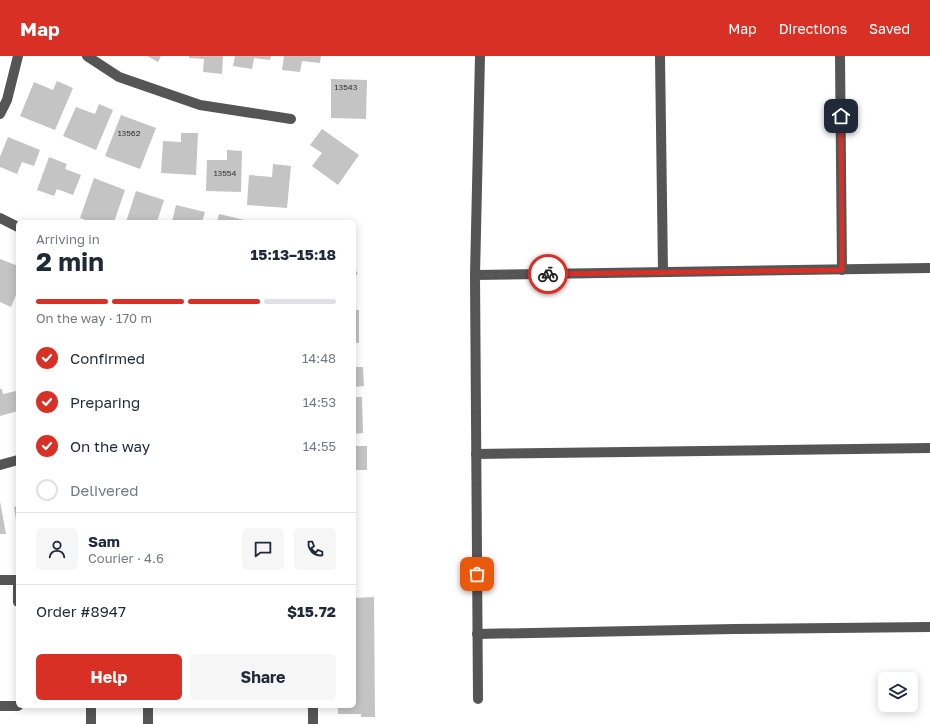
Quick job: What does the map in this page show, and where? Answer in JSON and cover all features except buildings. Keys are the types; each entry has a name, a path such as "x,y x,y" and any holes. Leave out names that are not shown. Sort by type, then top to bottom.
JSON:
{"street":[{"path":"0,114 8,100 18,56"},
{"path":"87,56 119,77 200,105 291,119"},
{"path":"478,699 475,275 480,56"},
{"path":"660,56 663,272"},
{"path":"840,56 842,270"},
{"path":"0,218 16,226"},
{"path":"475,275 930,268"},
{"path":"476,454 930,448"},
{"path":"0,465 16,461"},
{"path":"0,580 16,580"},
{"path":"477,634 930,627"},
{"path":"0,706 16,706"},
{"path":"91,708 91,724"},
{"path":"148,708 148,724"},
{"path":"313,708 313,724"}],"way so far":[{"path":"477,574 475,275 548,274"}],"route":[{"path":"548,274 842,270 841,116"}]}
